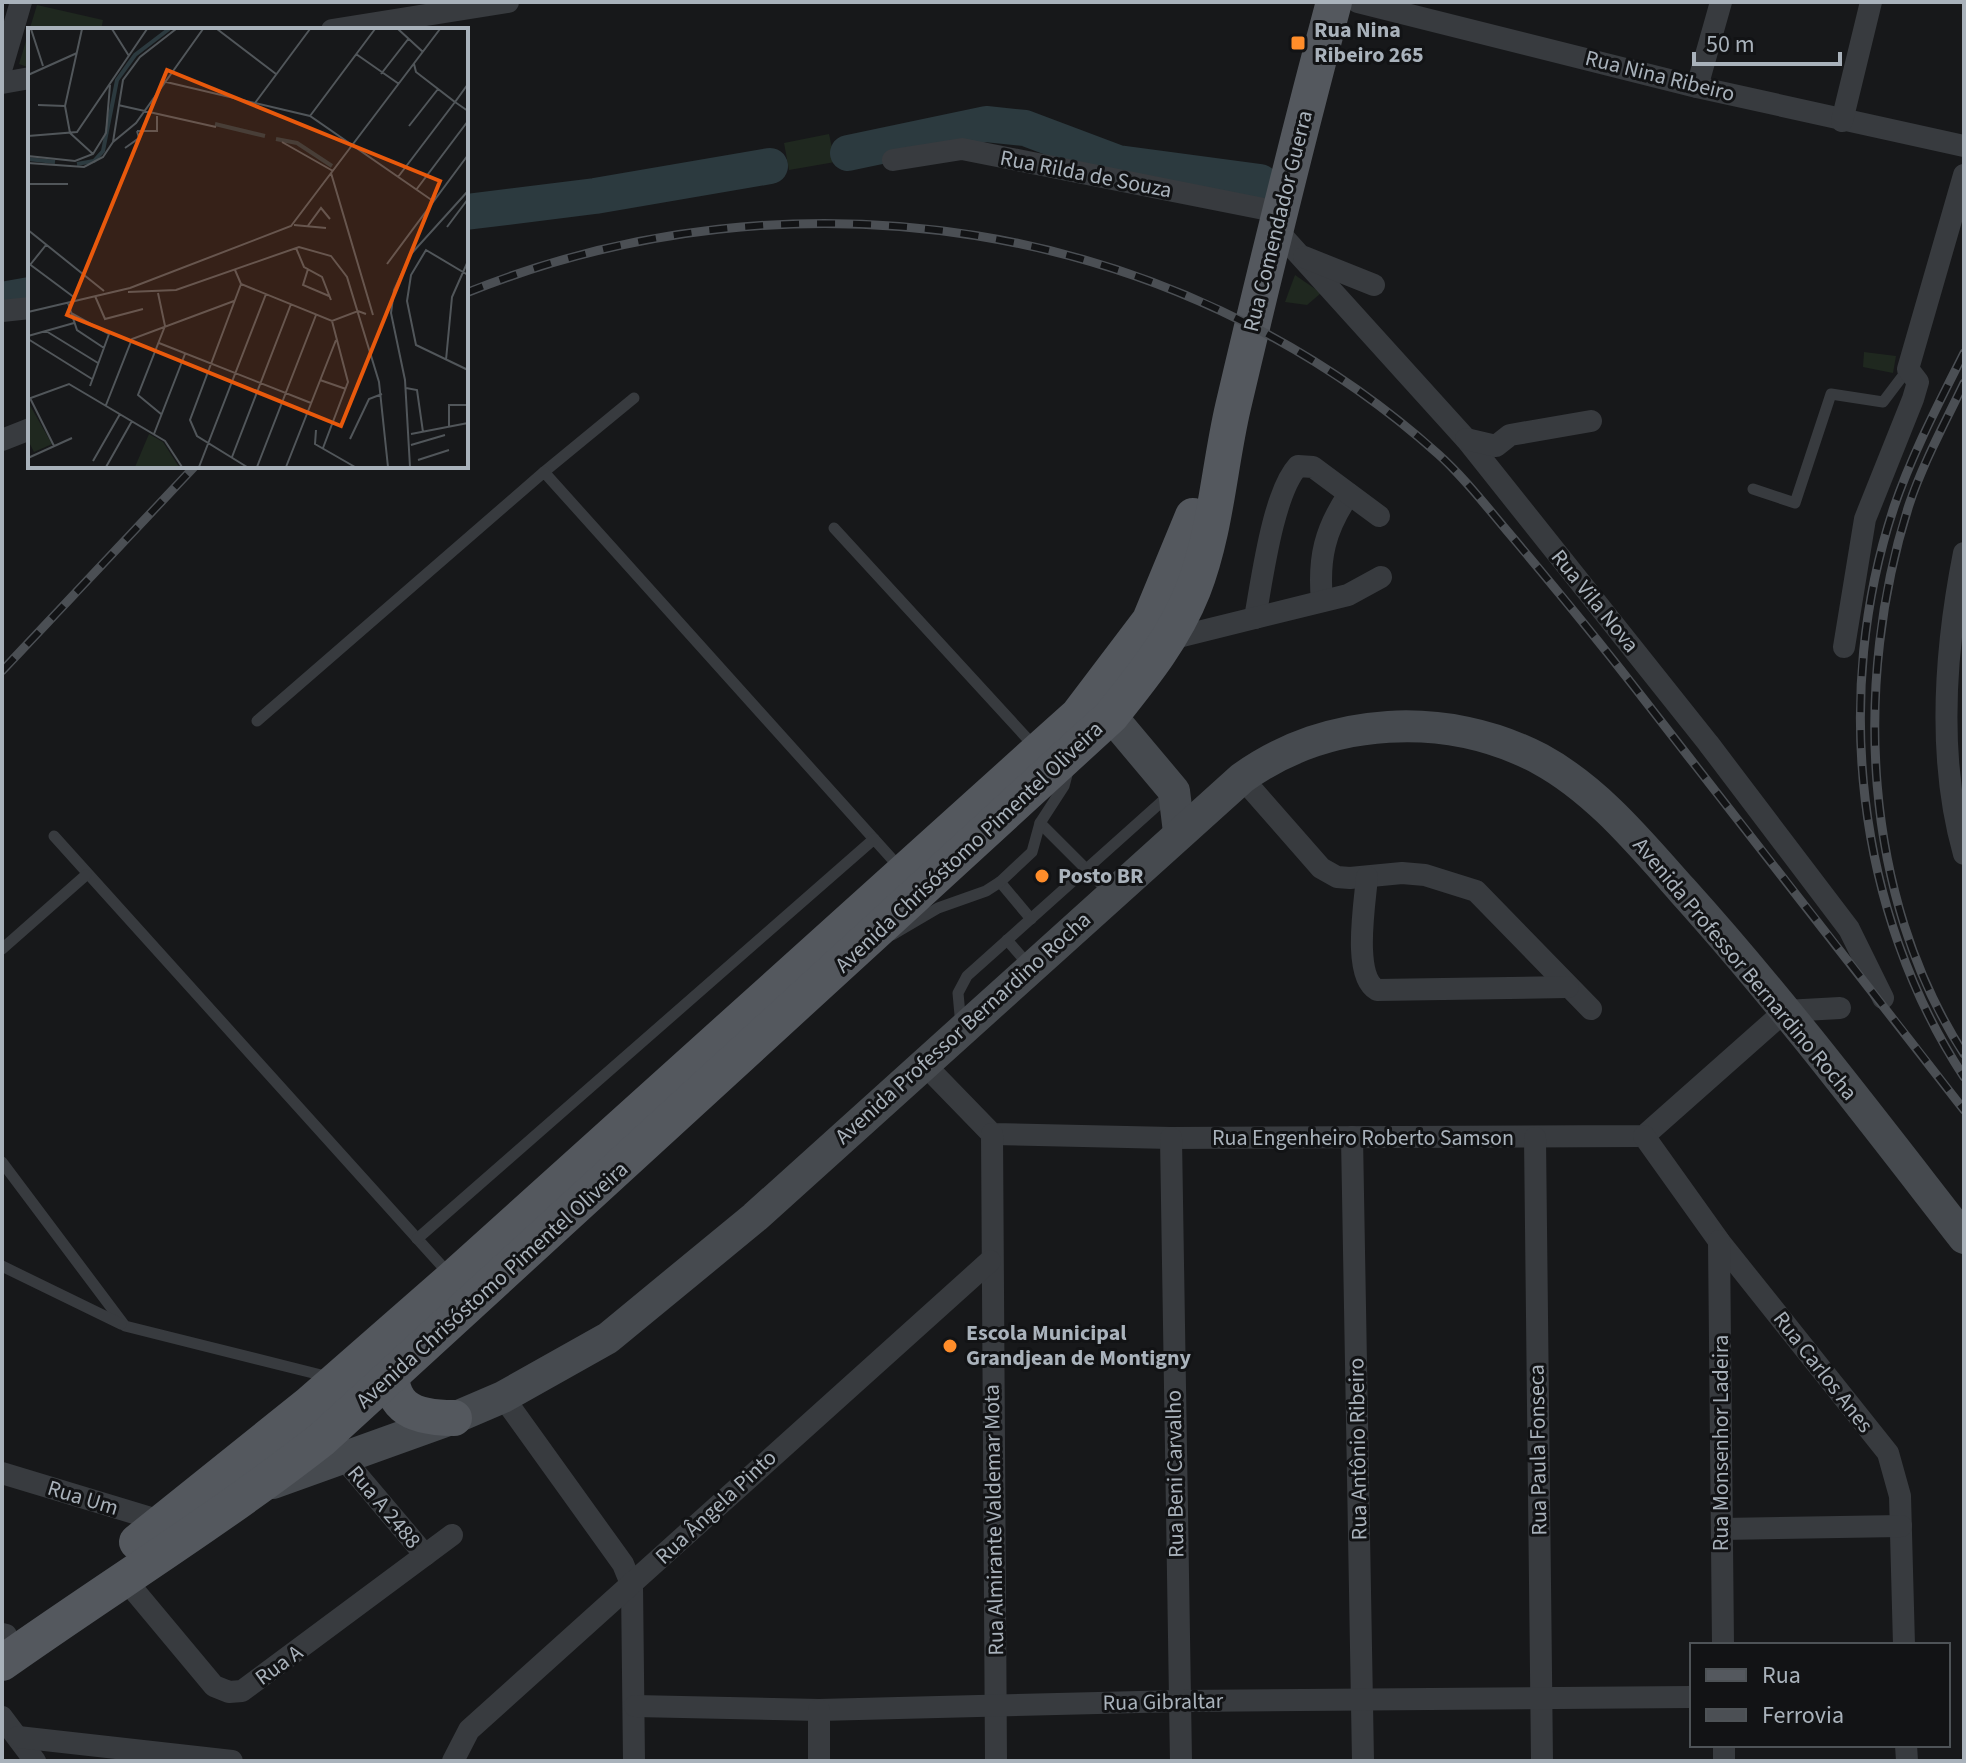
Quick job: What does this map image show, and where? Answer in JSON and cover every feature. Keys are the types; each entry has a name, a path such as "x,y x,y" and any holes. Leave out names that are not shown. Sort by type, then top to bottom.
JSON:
{"main road":[{"name":"Rua Comendador Guerra","path":"1225,442 1278,215 1334,2"},
{"name":"Avenida Chrisóstomo Pimentel Oliveira","path":"3,1642 123,1577 261,1487 391,1379 871,937 1170,639 1193,589 1202,560 1219,489 1225,442"},
{"name":"Avenida Chrisóstomo Pimentel Oliveira","path":"1095,715 1150,620 1225,442"},
{"path":"1095,715 1174,791 1179,832"},
{"name":"Avenida Professor Bernardino Rocha","path":"261,1487 454,1418 503,1397 608,1338 651,1306 1231,787 1285,752 1354,730 1434,727 1510,745 1543,761 1583,788 1626,827 1785,1011 1964,1238"},
{"name":"Avenida Chrisóstomo Pimentel Oliveira","path":"3,1642 164,1522 337,1379 903,872 1054,754"},
{"path":"1174,791 1231,787"},
{"path":"445,1285 395,1346 391,1379 404,1407 416,1416 454,1418"}],"street":[{"path":"2,67 21,2"},
{"path":"345,28 508,2"},
{"name":"Rua Nina Ribeiro","path":"1358,2 1697,87 1964,146"},
{"path":"1697,87 1721,2"},
{"path":"1842,121 1871,2"},
{"path":"2,83 28,78"},
{"name":"Rua Rilda de Souza","path":"893,160 962,149 1278,215"},
{"path":"1844,647 1865,519 1918,382 1908,369 1964,175"},
{"name":"Rua Vila Nova","path":"1278,215 1299,256 1466,439 1708,743 1849,929 1883,998"},
{"path":"1299,256 1374,285"},
{"path":"2,311 28,308"},
{"path":"1466,439 1496,446 1510,435 1591,421"},
{"path":"2,440 28,430"},
{"path":"1255,618 1274,525 1287,483 1298,466 1313,467 1379,516"},
{"path":"1322,601 1319,572 1322,546 1331,521 1349,494"},
{"path":"1964,553 1950,641 1949,738 1952,794 1964,854"},
{"path":"1170,639 1348,595 1381,577"},
{"path":"1231,787 1321,868 1337,877 1425,875 1476,891 1490,901 1591,1009"},
{"path":"1367,877 1362,968 1369,985 1377,990 1568,987"},
{"path":"1644,1136 1785,1011 1840,1008"},
{"path":"924,1064 992,1134"},
{"name":"Rua Engenheiro Roberto Samson","path":"992,1134 1171,1138 1644,1136"},
{"name":"Rua Almirante Valdemar Mota","path":"992,1134 990,1261 996,1761"},
{"name":"Rua Carlos Anes","path":"1644,1136 1719,1241 1888,1453 1897,1476 1904,1643"},
{"name":"Rua Antônio Ribeiro","path":"1352,1137 1363,1761"},
{"name":"Rua Beni Carvalho","path":"1171,1138 1181,1761"},
{"name":"Rua Paula Fonseca","path":"1535,1138 1542,1761"},
{"name":"Rua Monsenhor Ladeira","path":"1719,1241 1723,1643"},
{"name":"Rua Ângela Pinto","path":"453,1761 469,1730 990,1261"},
{"path":"503,1397 623,1564 632,1586 634,1761"},
{"name":"Rua A 2488","path":"343,1458 425,1555"},
{"name":"Rua Um","path":"2,1473 164,1522"},
{"path":"1722,1529 1901,1526"},
{"name":"Rua A","path":"123,1577 214,1686 229,1692 254,1685 452,1535"},
{"name":"Rua Gibraltar","path":"635,1706 819,1710 1180,1701 1690,1697"},
{"path":"819,1710 819,1761"},
{"path":"2,1717 35,1761"},
{"path":"18,1737 232,1761"}],"lane":[{"path":"1753,489 1795,503 1831,394 1883,402 1908,369"},
{"path":"257,721 634,398"},
{"path":"544,472 903,872"},
{"path":"834,528 1054,754 1064,786 1040,823 1032,852 1000,882 986,891 938,908 894,934 871,937"},
{"path":"962,1030 958,993 967,976 1174,791"},
{"path":"1040,823 1111,894"},
{"path":"54,836 417,1239 445,1285"},
{"path":"417,1239 874,839"},
{"path":"2,949 86,875"},
{"path":"1000,882 1031,919"},
{"path":"1007,940 1031,968"},
{"path":"2,1162 125,1326"},
{"path":"2,1266 125,1326 337,1379"}],"shaded area":[{"path":"37,5 103,20 101,28 30,28"},
{"path":"28,34 28,67 19,64"},
{"path":"829,134 835,162 789,170 784,143"},
{"path":"1295,275 1321,293 1307,305 1285,302"},
{"path":"1864,352 1896,356 1893,373 1863,367"}],"waterway":[{"path":"848,153 986,124 1025,128 1118,163 1260,182"},
{"path":"468,212 595,196 770,166"},
{"path":"2,300 28,295"}],"railway":[{"path":"468,292 591,252 718,229 847,224 975,236 1100,265 1221,311 1334,374 1438,454 1458,474 1608,654 1964,1110"},
{"path":"1964,353 1917,448 1894,507 1875,578 1864,651 1860,726 1865,800 1878,873 1899,944 1927,1013 1964,1077"},
{"path":"1964,383 1909,505 1891,572 1880,642 1875,714 1877,786 1887,857 1904,926 1930,992 1964,1054"},
{"path":"2,671 193,468"}],"place":[{"name":"Rua Nina Ribeiro 265","path":"1298,43"},
{"name":"Posto BR","path":"1042,876"},
{"name":"Escola Municipal Grandjean de Montigny","path":"950,1346"}]}
